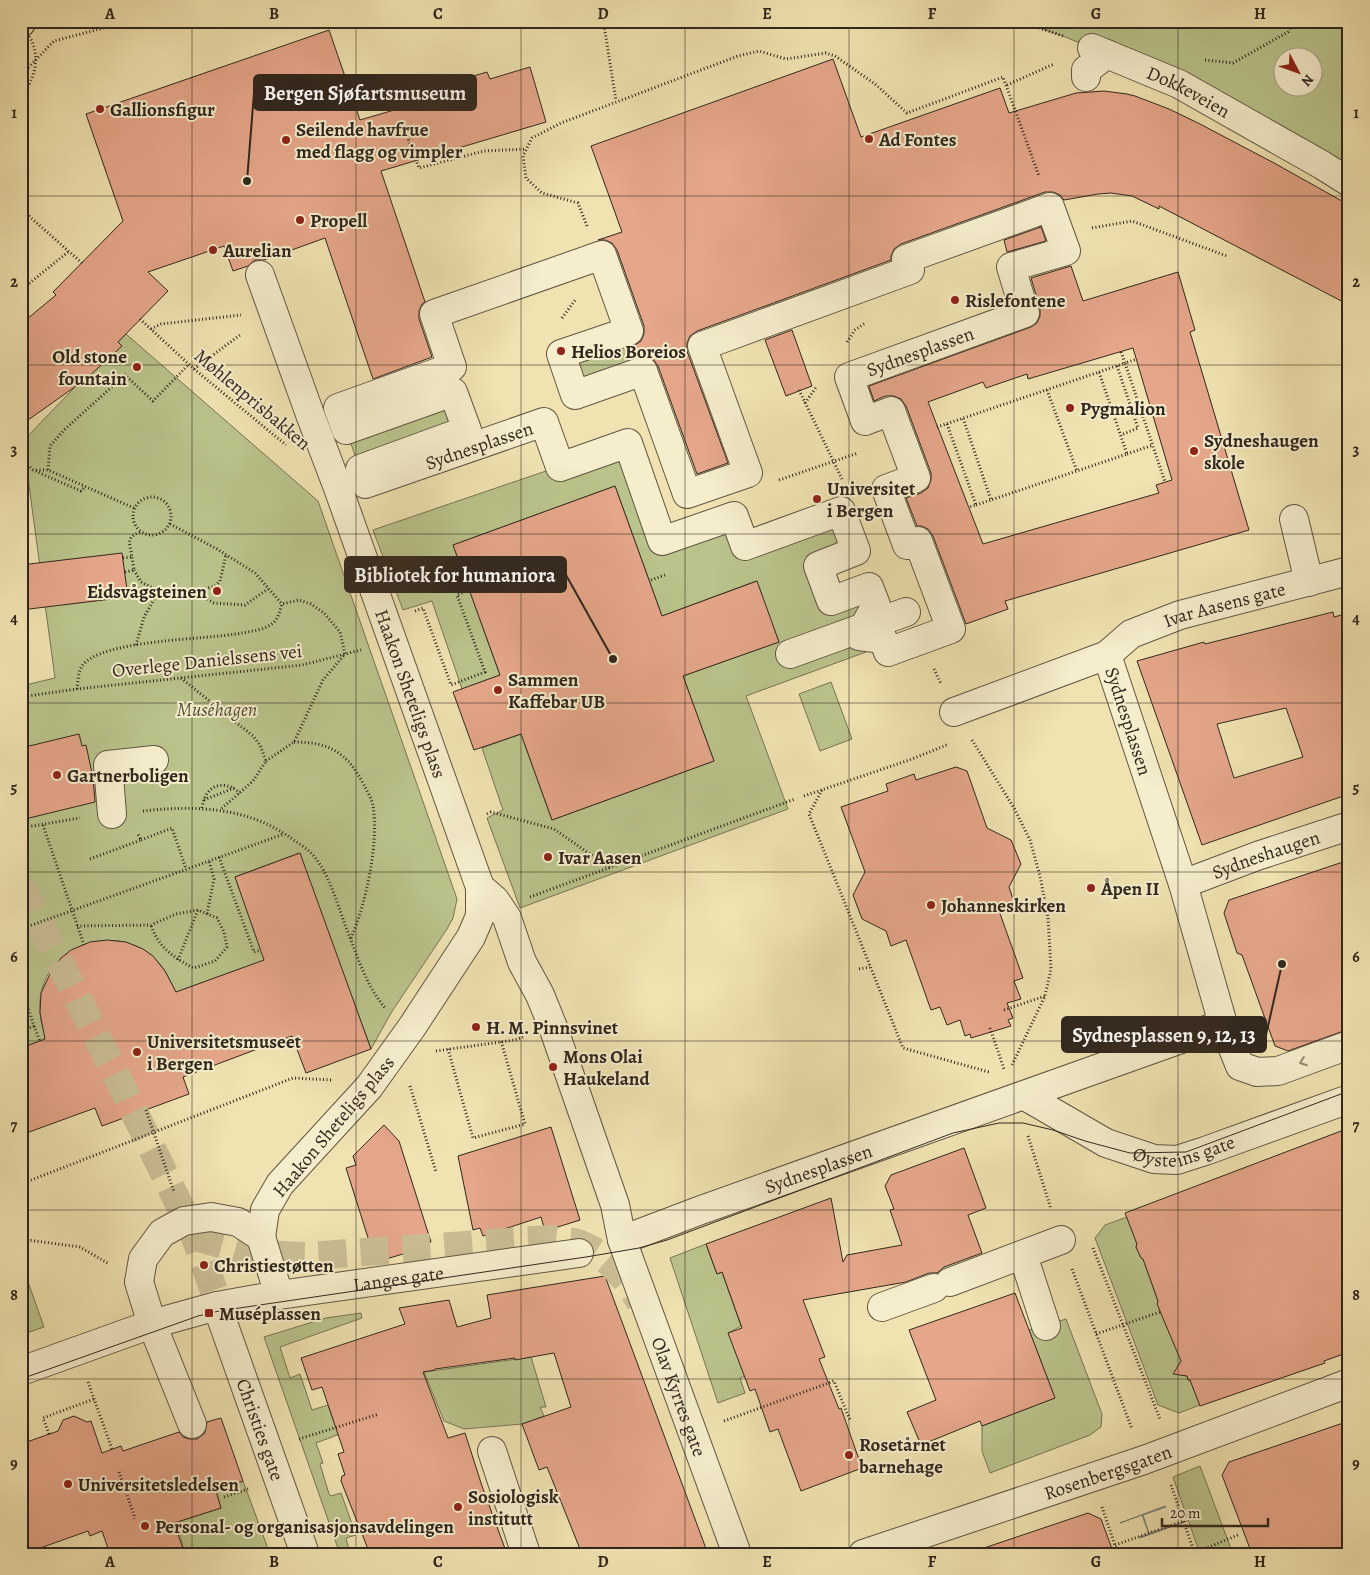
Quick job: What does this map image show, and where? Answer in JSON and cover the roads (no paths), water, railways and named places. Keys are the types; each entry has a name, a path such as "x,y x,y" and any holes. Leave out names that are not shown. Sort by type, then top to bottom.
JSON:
{"street":[{"name":"Dokkeveien","path":"1086,77 1086,70 1099,51 1179,84 1349,182"},
{"name":"Sydnesplassen","path":"1050,207 1066,251 1011,267 1025,313 849,377 865,421 891,410 916,478 886,489 907,545 918,541 951,630 888,652 883,639 859,636 876,605 870,587 831,601 818,566 856,551 841,511 745,546 734,516 662,541 628,443 560,467 544,422 365,484 360,469 467,430 453,392 346,430 338,408 452,367 434,314 599,256 602,255 629,331 561,354 575,395 643,371 687,494 748,473 702,346 910,270 906,259 1050,207"},
{"name":"Haakon Sheteligs plass","path":"260,275 390,632 480,887 480,916 471,937 369,1087 280,1184 265,1210 261,1237"},
{"path":"1294,519 1309,582"},
{"name":"Ivar Aasens gate","path":"1108,655 1131,634 1180,615 1349,571"},
{"path":"790,654 906,612"},
{"name":"Sydnesplassen","path":"622,1240 1015,1091 1223,1024 1183,884 1108,655 954,712"},
{"path":"112,814 108,765 154,760"},
{"name":"Sydneshaugen","path":"1183,884 1257,856 1349,826"},
{"name":"Haakon Sheteligs plass","path":"480,887 495,900 507,918 522,962 540,995 553,1027 615,1206 622,1240"},
{"path":"1223,1024 1240,1066 1258,1072 1278,1071 1349,1045"},
{"name":"Øysteins gate","path":"1015,1091 1106,1142 1148,1158 1162,1160 1177,1160 1205,1151 1349,1099"},
{"path":"192,1424 152,1324 139,1282 143,1259 162,1233 184,1221 211,1217 238,1222 261,1237 279,1295"},
{"name":"Olav Kyrres gate","path":"622,1240 737,1554"},
{"path":"882,1307 1061,1240"},
{"name":"Langes gate","path":"217,1306 279,1295 579,1253"},
{"path":"1023,1254 1046,1326"},
{"path":"21,1371 152,1324 217,1306"},
{"name":"Christies gate","path":"217,1306 305,1554"},
{"name":"Rosenbergsgaten","path":"863,1554 1144,1460 1349,1383"},
{"path":"492,1451 526,1554"}],"water":[{"path":"1165,1506 1143,1515 1149,1533 1187,1521 1140,1538 1149,1534 1142,1515 1120,1523"}],"tunnel":[{"path":"21,886 195,1237 227,1328"},
{"path":"195,1237 256,1254 308,1256 550,1239 574,1242 595,1251 613,1266 628,1283 640,1302"}],"tram line":[{"path":"21,1379 198,1316 219,1311 639,1248 667,1240 953,1133 999,1123 1023,1123 1130,1153 1186,1152 1349,1091"}],"place":[{"name":"Gallionsfigur","path":"100,109"},
{"name":"Ad Fontes","path":"869,139"},
{"name":"Seilende havfrue med flagg og vimpler","path":"286,140"},
{"name":"Bergen Sjøfartsmuseum","path":"247,181"},
{"name":"Propell","path":"300,220"},
{"name":"Aurelian","path":"213,250"},
{"name":"Rislefontene","path":"955,300"},
{"name":"Helios Boreios","path":"561,351"},
{"name":"Old stone fountain","path":"137,367"},
{"name":"Pygmalion","path":"1070,408"},
{"name":"Sydneshaugen skole","path":"1194,451"},
{"name":"Universitet i Bergen","path":"817,499"},
{"name":"Eidsvågsteinen","path":"217,591"},
{"name":"Bibliotek for humaniora","path":"613,659"},
{"name":"Sammen Kaffebar UB","path":"498,690"},
{"name":"Gartnerboligen","path":"57,775"},
{"name":"Ivar Aasen","path":"548,857"},
{"name":"Åpen II","path":"1091,888"},
{"name":"Johanneskirken","path":"931,905"},
{"name":"Sydnesplassen 9, 12, 13","path":"1282,964"},
{"name":"H. M. Pinnsvinet","path":"476,1027"},
{"name":"Universitetsmuseet i Bergen","path":"137,1052"},
{"name":"Mons Olai Haukeland","path":"553,1067"},
{"name":"Christiestøtten","path":"204,1265"},
{"name":"Muséplassen","path":"209,1313"},
{"name":"Rosetårnet barnehage","path":"849,1455"},
{"name":"Universitetsledelsen","path":"68,1484"},
{"name":"Sosiologisk institutt","path":"458,1507"},
{"name":"Personal- og organisasjonsavdelingen","path":"145,1526"}],"park label":[{"name":"Muséhagen","path":"217,709"}]}
